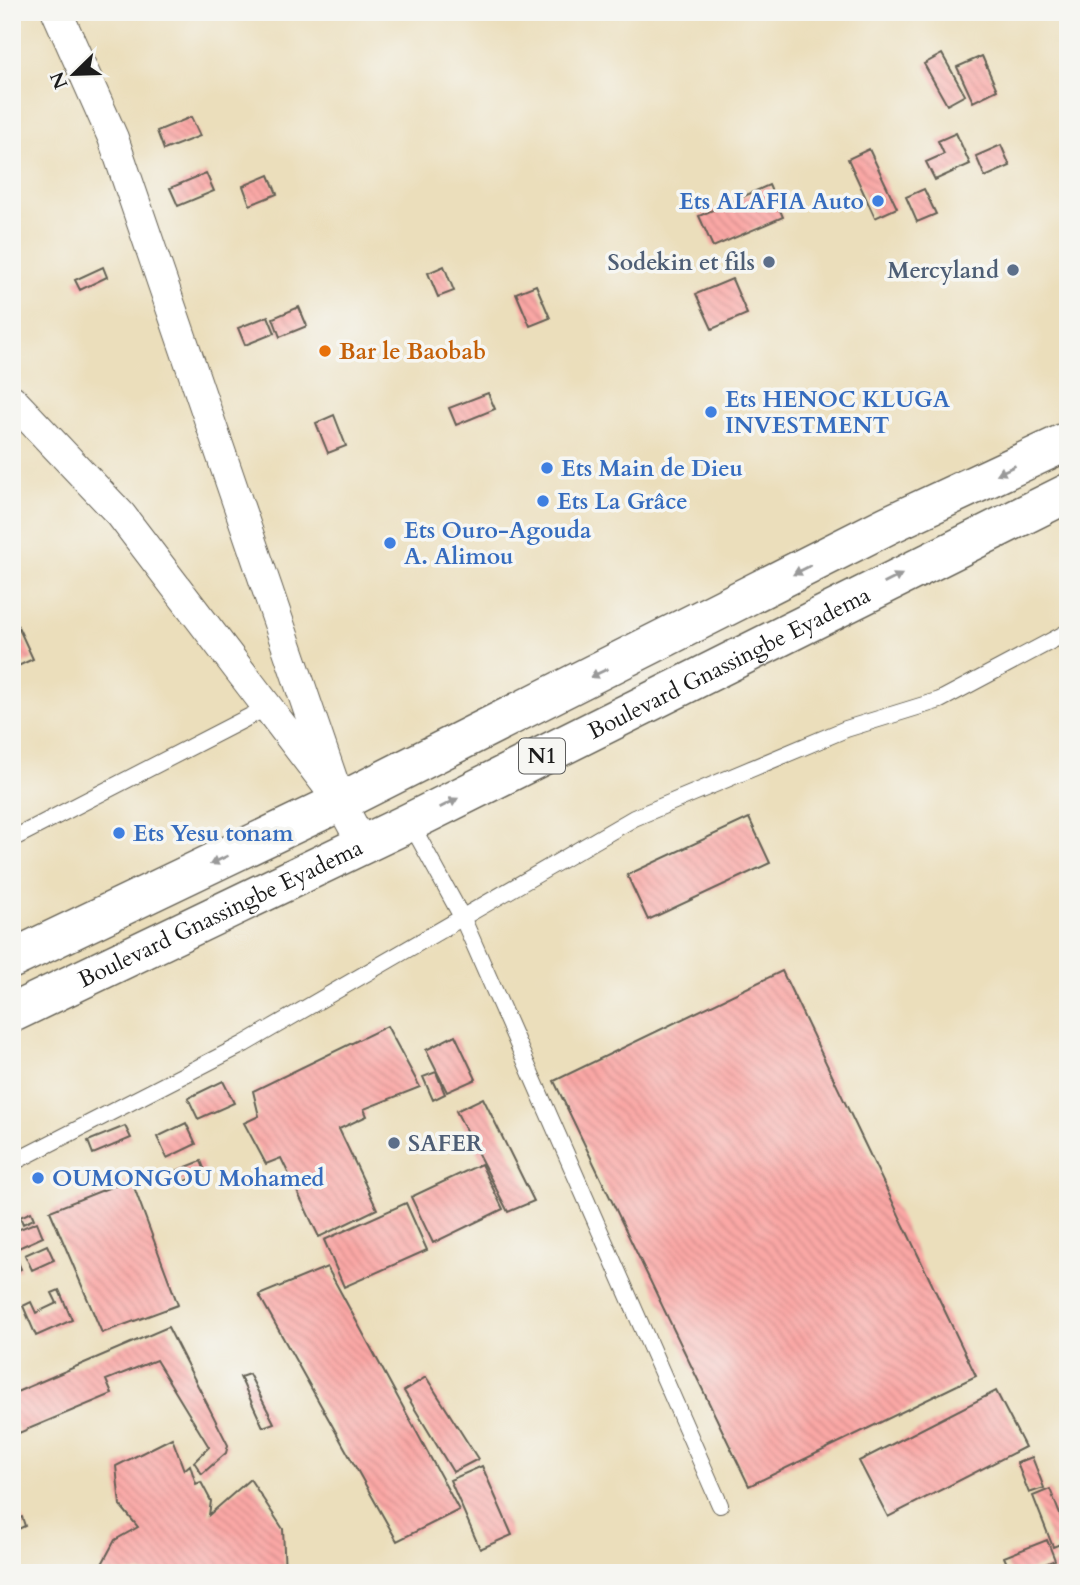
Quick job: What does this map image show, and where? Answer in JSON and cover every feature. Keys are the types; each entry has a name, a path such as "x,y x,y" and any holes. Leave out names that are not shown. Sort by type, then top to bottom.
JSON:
{"highway":[{"name":"Boulevard Gnassingbe Eyadema","path":"12,959 340,802 888,526 1068,441"},
{"name":"Boulevard Gnassingbe Eyadema","path":"12,1013 411,822 1068,493"}],"street":[{"path":"57,12 113,138 340,802 363,845"},
{"path":"12,400 121,515 340,802"}],"lane":[{"path":"12,1163 244,1044 634,818 846,730 940,701 1068,632"},
{"path":"12,839 266,708"},
{"path":"411,822 463,919 720,1505"}],"building":[{"path":"942,54 965,95 947,105 924,64"},
{"path":"982,56 997,90 973,102 957,67"},
{"path":"191,117 200,136 164,150 157,131"},
{"path":"956,133 970,164 935,180 926,162 944,154 938,141"},
{"path":"1001,145 1010,166 985,177 976,156"},
{"path":"869,149 897,208 875,218 848,159"},
{"path":"206,173 214,191 178,206 170,188"},
{"path":"269,175 277,194 250,205 243,186"},
{"path":"769,185 783,217 713,247 699,216"},
{"path":"924,189 936,214 917,222 906,197"},
{"path":"444,266 454,291 438,297 428,273"},
{"path":"103,267 107,277 80,290 75,280"},
{"path":"732,279 747,314 712,329 696,294"},
{"path":"536,285 550,318 530,326 516,293"},
{"path":"299,307 307,326 280,337 273,318"},
{"path":"268,316 275,333 245,345 238,328"},
{"path":"488,393 495,409 456,425 449,408"},
{"path":"334,415 346,446 328,453 316,423"},
{"path":"15,620 33,659 14,668 12,621"},
{"path":"749,818 770,863 648,920 627,875"},
{"path":"782,971 976,1376 749,1486 554,1081"},
{"path":"387,1026 420,1087 364,1109 367,1116 339,1129 377,1209 319,1237 281,1158 266,1164 244,1123 259,1116 253,1091"},
{"path":"455,1035 476,1079 447,1092 426,1050"},
{"path":"436,1072 445,1094 433,1100 423,1077"},
{"path":"223,1081 234,1103 198,1119 188,1098"},
{"path":"483,1098 534,1201 508,1212 456,1111"},
{"path":"186,1123 196,1144 167,1158 157,1137"},
{"path":"125,1126 131,1138 93,1154 88,1141"},
{"path":"201,1161 206,1173 181,1183 176,1171"},
{"path":"481,1164 503,1209 433,1243 411,1197"},
{"path":"131,1179 178,1305 102,1333 50,1211"},
{"path":"406,1203 427,1250 344,1287 324,1240"},
{"path":"31,1212 34,1219 23,1224 20,1217"},
{"path":"37,1222 43,1237 16,1249 12,1232"},
{"path":"47,1245 54,1260 32,1270 25,1255"},
{"path":"12,1247 21,1269 12,1273"},
{"path":"327,1267 459,1510 397,1541 259,1295"},
{"path":"59,1290 72,1320 36,1336 23,1306 31,1302 36,1313 57,1303 52,1293"},
{"path":"168,1327 228,1445 226,1453 202,1474 194,1462 209,1447 156,1360 106,1380 112,1394 19,1433 12,1415 12,1394"},
{"path":"249,1374 274,1423 263,1427 240,1377"},
{"path":"426,1377 478,1459 453,1472 404,1391"},
{"path":"996,1391 1025,1447 888,1517 859,1461"},
{"path":"172,1438 184,1470 190,1465 196,1484 201,1482 211,1501 209,1515 250,1479 283,1529 285,1573 102,1573 102,1564 115,1540 138,1527 120,1505 116,1466"},
{"path":"1032,1457 1044,1488 1029,1493 1017,1463"},
{"path":"482,1466 512,1535 480,1549 450,1480"},
{"path":"1050,1489 1068,1535 1068,1541 1053,1547 1033,1496"},
{"path":"22,1517 25,1526 12,1532 12,1521"},
{"path":"1047,1540 1055,1560 1024,1573 1011,1573 1004,1557"},
{"path":"1063,1561 1068,1573 1035,1573"}],"place":[{"name":"Ets ALAFIA Auto","path":"878,201"},
{"name":"Sodekin et fils","path":"769,262"},
{"name":"Mercyland","path":"1013,270"},
{"name":"Bar le Baobab","path":"325,351"},
{"name":"Ets HENOC KLUGA INVESTMENT","path":"711,412"},
{"name":"Ets Main de Dieu","path":"547,468"},
{"name":"Ets La Grâce","path":"543,501"},
{"name":"Ets Ouro-Agouda A. Alimou","path":"390,543"},
{"name":"Ets Yesu tonam","path":"119,833"},
{"name":"SAFER","path":"394,1143"},
{"name":"OUMONGOU Mohamed","path":"38,1178"}]}
